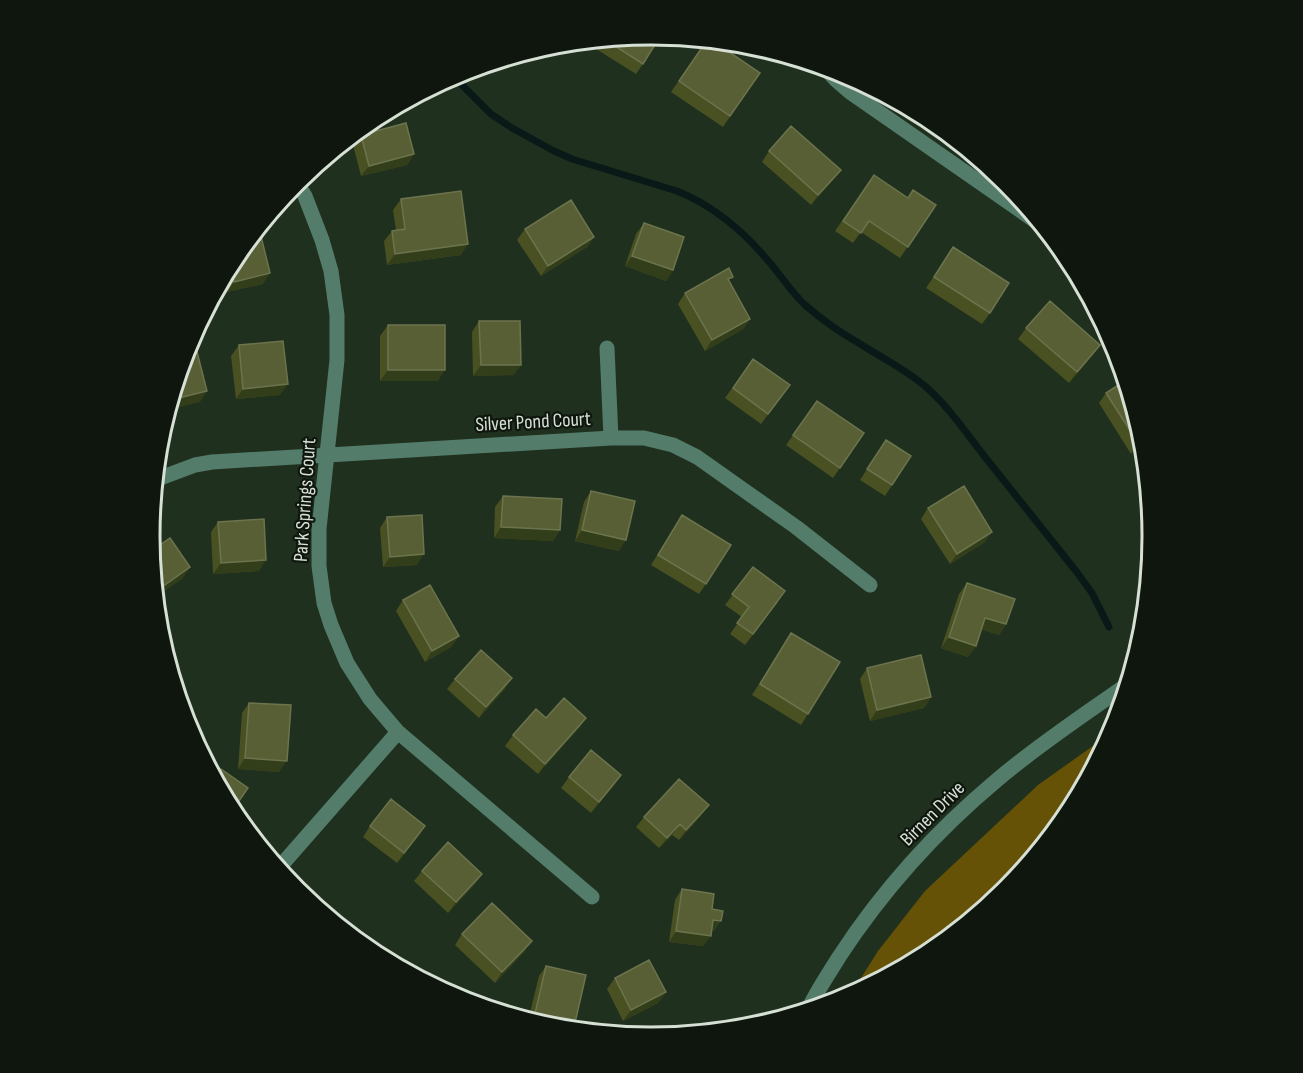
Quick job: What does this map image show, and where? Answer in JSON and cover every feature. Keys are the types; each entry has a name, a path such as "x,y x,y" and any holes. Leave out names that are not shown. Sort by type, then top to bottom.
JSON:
{"street":[{"path":"837,81 850,92 1008,199"},
{"name":"Park Springs Court","path":"302,191 322,240 331,271 337,315 337,360 319,529 319,566 324,603 331,625 347,663 370,699 398,732 592,897"},
{"path":"607,348 611,438"},
{"name":"Silver Pond Court","path":"164,477 195,465 212,462 611,438 644,438 673,445 697,457 796,527 870,585"},
{"name":"Birnen Drive","path":"812,1001 860,924 902,872 970,804 1017,763 1118,691"},
{"path":"284,863 398,732"}],"shaded area":[{"path":"1097,743 1060,810 1021,861 999,884 976,906 925,945 858,982 878,951 925,891 1038,785"}],"building":[{"path":"655,45 643,64 615,46"},
{"path":"702,48 727,51 760,73 730,116 679,81"},
{"path":"406,123 414,154 369,166 362,140 373,132"},
{"path":"791,126 841,170 818,195 769,151"},
{"path":"874,175 908,198 913,190 936,205 908,247 869,221 861,233 843,221"},
{"path":"461,191 468,244 395,254 392,231 405,229 401,199"},
{"path":"571,200 594,237 548,266 525,229"},
{"path":"644,223 684,237 673,270 632,256"},
{"path":"261,238 270,273 234,282 233,279 243,263"},
{"path":"953,247 1009,283 990,313 934,277"},
{"path":"729,268 733,277 728,279 750,319 712,340 685,293"},
{"path":"1050,301 1100,345 1077,372 1026,328"},
{"path":"479,321 520,321 521,365 481,365"},
{"path":"388,325 445,325 445,370 388,370"},
{"path":"283,341 288,384 243,389 239,345"},
{"path":"196,350 207,391 180,398"},
{"path":"753,359 790,385 768,414 733,388"},
{"path":"1119,385 1132,434 1106,393"},
{"path":"817,401 864,433 840,468 793,435"},
{"path":"886,440 911,456 892,485 867,469"},
{"path":"964,486 992,532 957,554 928,508"},
{"path":"591,491 635,501 626,540 582,530"},
{"path":"503,496 562,499 560,530 501,527"},
{"path":"422,515 424,554 390,557 387,517"},
{"path":"682,515 731,545 706,584 658,555"},
{"path":"264,519 266,560 221,563 218,522"},
{"path":"170,538 190,567 163,587 161,569 160,545"},
{"path":"753,567 785,591 753,634 737,623 749,607 732,594"},
{"path":"967,583 1015,599 1006,624 985,618 976,646 949,637"},
{"path":"430,585 459,636 432,651 403,600"},
{"path":"791,633 840,662 808,714 760,684"},
{"path":"481,650 512,678 486,707 455,679"},
{"path":"921,655 931,697 877,710 867,668"},
{"path":"564,698 586,718 545,764 513,735 536,709 546,718"},
{"path":"249,703 291,705 287,761 245,758"},
{"path":"591,750 621,775 599,802 569,777"},
{"path":"221,769 248,788 238,802 226,782"},
{"path":"679,779 709,805 686,830 680,824 667,838 644,817"},
{"path":"391,799 425,826 404,853 370,826"},
{"path":"448,842 482,874 456,902 422,871"},
{"path":"682,889 714,894 712,909 723,911 721,921 713,920 711,936 676,931"},
{"path":"492,903 532,941 502,972 462,934"},
{"path":"649,960 666,992 631,1010 615,978"},
{"path":"546,966 586,975 575,1022 535,1014"}],"waterway":[{"path":"460,83 491,114 554,151 572,159 677,191 713,210 755,246 811,310 837,330 926,387 949,411 1076,571 1092,593 1109,627"}]}
